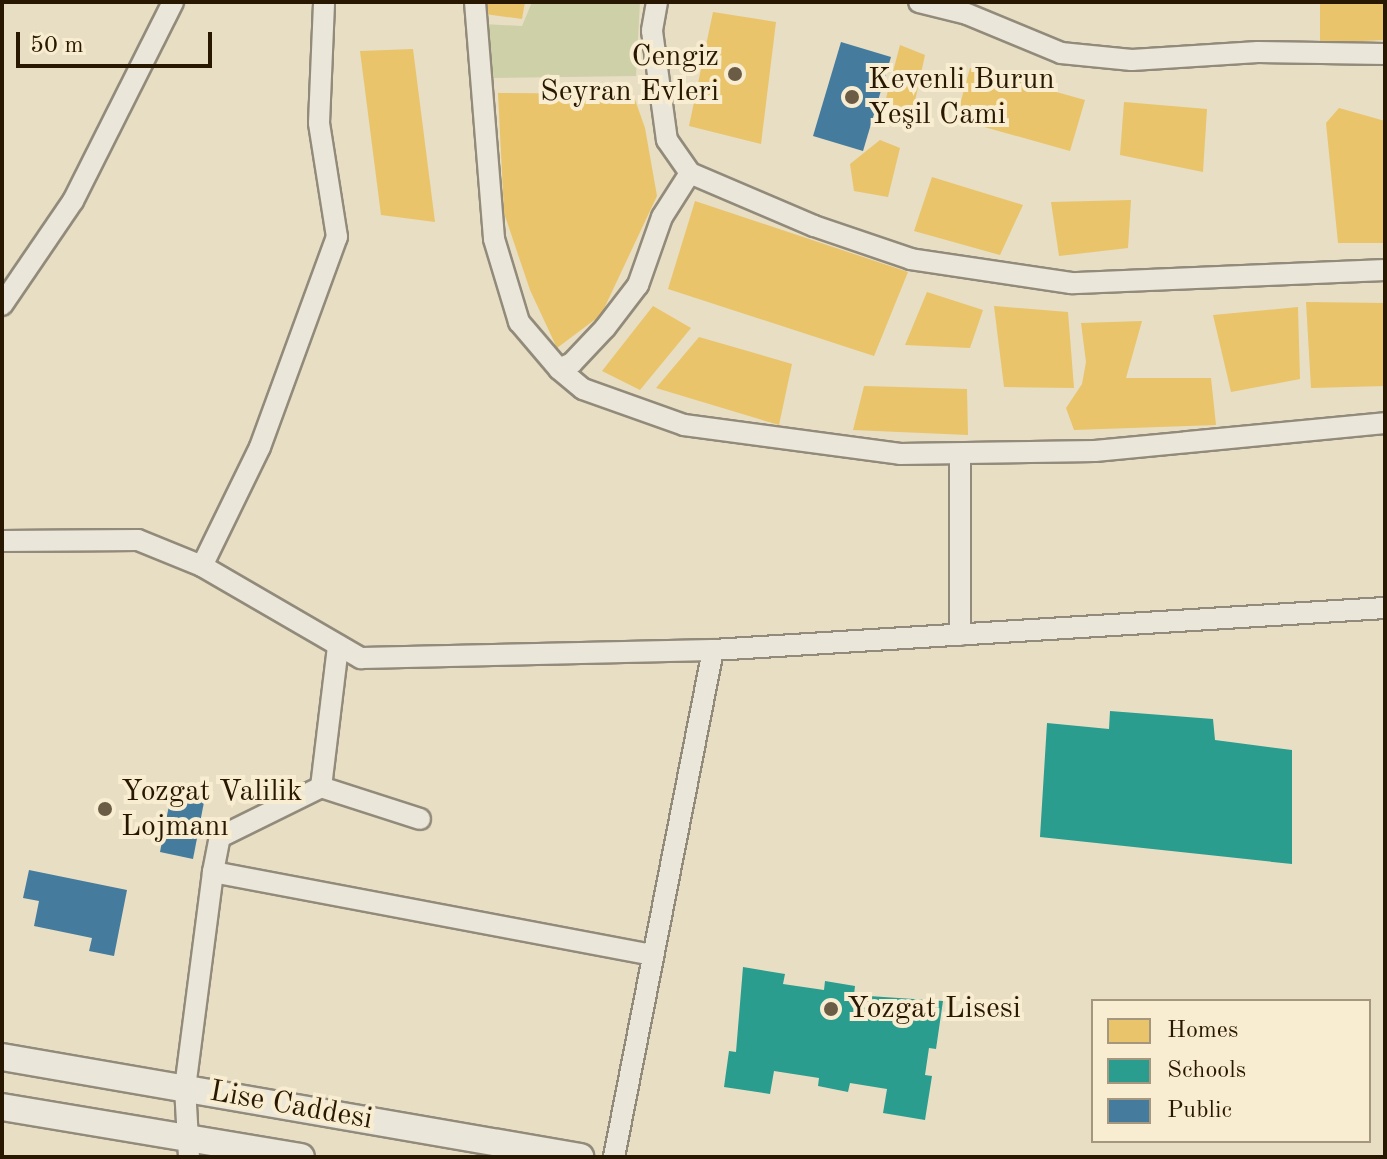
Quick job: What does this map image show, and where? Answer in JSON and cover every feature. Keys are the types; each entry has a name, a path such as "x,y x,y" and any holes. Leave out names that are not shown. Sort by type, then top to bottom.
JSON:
{"street":[{"path":"2,305 73,201 173,2"},
{"path":"202,566 260,447 337,237 319,123 324,2"},
{"path":"475,2 494,239 519,322 559,369 583,389 684,425 900,454 1095,451 1385,423"},
{"path":"657,2 652,31 667,140 690,173 814,226 911,259 1071,283 1385,270"},
{"path":"919,2 969,8 1061,53 1132,60 1258,52 1385,54"},
{"path":"559,369 572,363 605,328 638,285 662,217 690,173"},
{"path":"960,455 960,635"},
{"path":"2,541 138,540 202,566 361,658 713,650 1385,608"},
{"path":"321,787 338,646"},
{"path":"614,1157 713,650"},
{"path":"190,1146 185,1088 220,837 321,787 420,819"},
{"path":"213,872 653,955"},
{"name":"Lise Caddesi","path":"2,1057 580,1157"},
{"name":"Lise Caddesi","path":"2,1107 190,1146 301,1157"}],"green space":[{"path":"532,2 640,2 636,76 491,78 483,24 522,26"}],"building: Homes":[{"path":"485,2 525,2 522,19 485,14"},
{"path":"1320,2 1385,2 1385,40 1320,43"},
{"name":"Cengiz Seyran Evleri","path":"713,12 776,22 761,144 689,126"},
{"path":"900,45 925,55 913,110 884,106"},
{"path":"413,49 435,222 381,215 360,51"},
{"path":"970,68 1085,100 1070,151 956,119"},
{"path":"498,93 633,94 645,128 657,196 601,315 557,348 530,290 504,213"},
{"path":"1124,102 1207,109 1203,172 1120,155"},
{"path":"1339,108 1385,121 1385,243 1338,243 1326,123"},
{"path":"880,140 900,148 888,197 854,191 850,164"},
{"path":"932,177 1023,205 1000,255 914,231"},
{"path":"1131,200 1128,248 1059,256 1051,202"},
{"path":"695,201 908,272 874,356 668,289"},
{"path":"927,292 983,310 970,348 905,345"},
{"path":"1306,302 1385,303 1385,386 1311,388"},
{"path":"653,306 691,328 640,390 602,371"},
{"path":"994,306 1068,312 1074,388 1004,387"},
{"path":"1298,307 1300,379 1231,392 1213,315"},
{"path":"1142,321 1126,378 1211,378 1216,425 1074,430 1066,408 1082,384 1086,362 1081,323"},
{"path":"699,337 792,364 779,425 656,388"},
{"path":"864,386 967,389 968,435 853,430"}],"building: Schools":[{"path":"1110,711 1213,719 1215,740 1292,750 1292,864 1040,837 1047,723 1109,729"},
{"path":"743,967 785,974 783,984 824,990 825,981 855,986 854,995 943,1001 936,1049 929,1048 925,1075 932,1076 925,1120 883,1113 887,1089 850,1083 848,1092 818,1086 819,1078 774,1071 770,1094 724,1087 729,1051 736,1052"}],"building: Public":[{"name":"Kevenli Burun Yeşil Cami","path":"841,42 891,57 863,151 813,136"},
{"path":"171,795 204,802 193,859 160,852"},
{"name":"Yozgat Valilik Lojmanı","path":"29,870 127,890 114,956 89,951 92,938 34,926 39,901 23,898"}],"place":[{"name":"Cengiz Seyran Evleri","path":"735,74"},
{"name":"Kevenli Burun Yeşil Cami","path":"852,97"},
{"name":"Yozgat Valilik Lojmanı","path":"105,809"},
{"name":"Yozgat Lisesi","path":"831,1009"}]}
